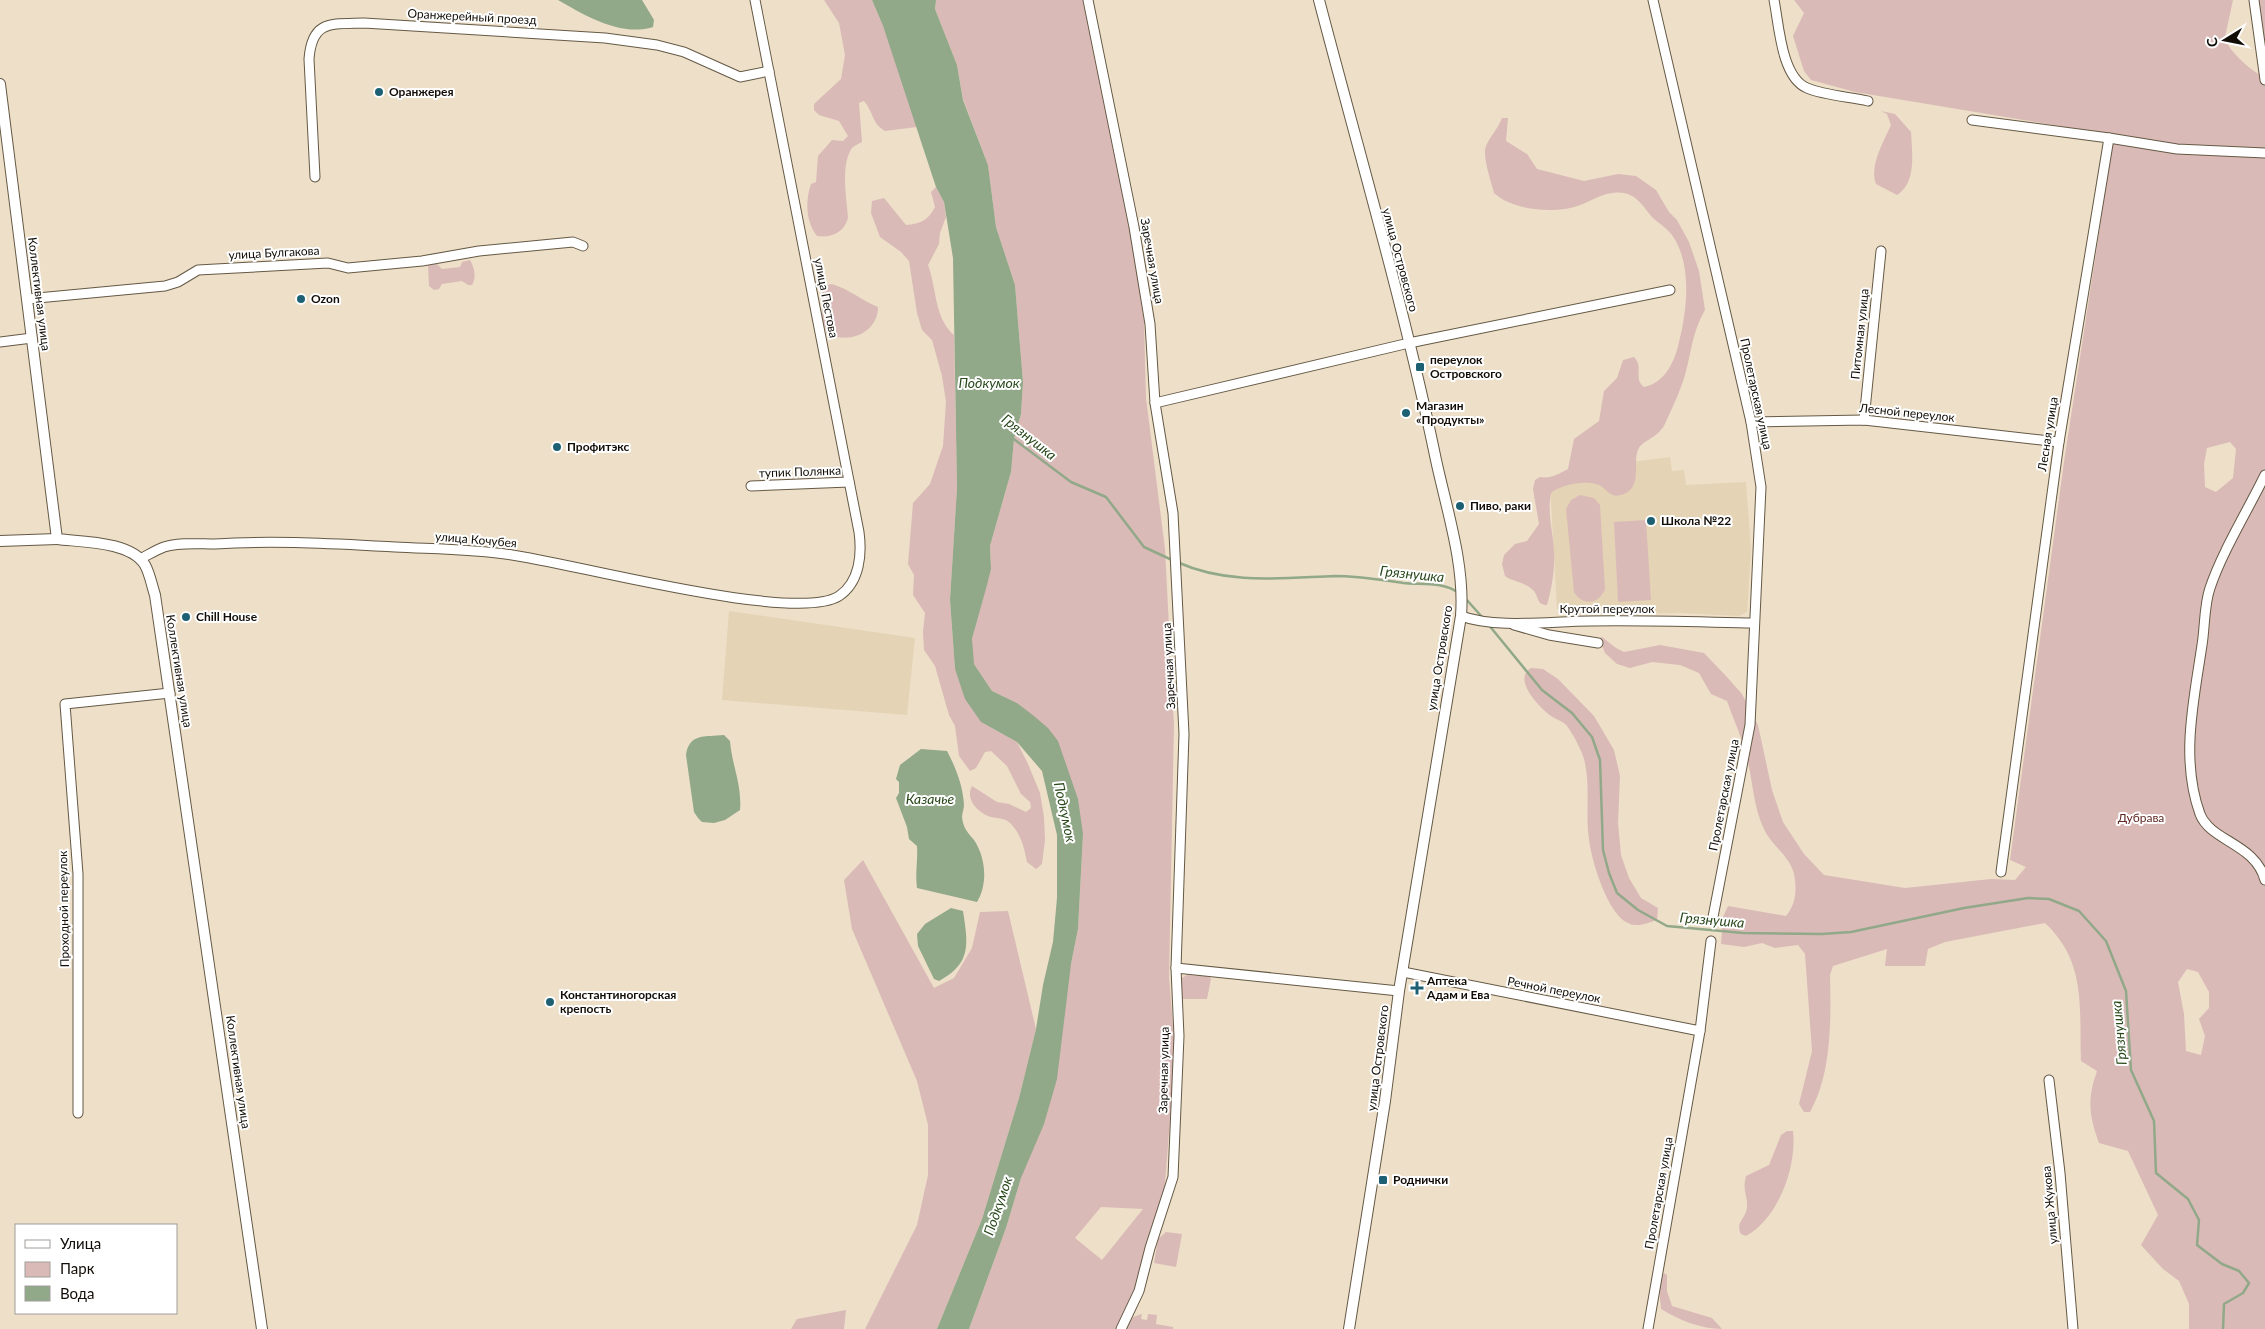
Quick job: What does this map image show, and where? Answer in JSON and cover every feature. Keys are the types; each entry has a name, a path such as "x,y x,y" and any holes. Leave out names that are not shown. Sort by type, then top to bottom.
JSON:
{"street":[{"name":"улица Пестова","path":"755,0 861,551 853,581 839,596"},
{"name":"Заречная улица","path":"1088,0 1150,324 1155,403 1173,513 1184,734 1176,968 1179,1036 1173,1177 1150,1248 1139,1291 1121,1329"},
{"name":"улица Островского","path":"1318,0 1409,343 1432,439 1461,582 1461,612 1399,991 1384,1111 1349,1329"},
{"name":"Пролетарская улица","path":"1653,0 1751,422 1761,487 1750,725 1713,917"},
{"path":"1774,0 1786,63 1795,79 1806,88 1868,101"},
{"path":"2254,0 2265,80"},
{"name":"Оранжерейный проезд","path":"315,177 309,59 310,42 317,31 330,24 364,23 605,38 666,47 684,52 740,77 769,71"},
{"name":"Коллективная улица","path":"0,84 57,539"},
{"path":"1972,120 2177,149 2265,154"},
{"name":"Лесная улица","path":"2001,872 2059,442 2109,138"},
{"name":"улица Булгакова","path":"27,299 165,286 178,282 198,270 328,263 348,268 573,242 583,246"},
{"name":"Питомная улица","path":"1864,420 1881,251"},
{"path":"1155,403 1409,343 1670,290"},
{"path":"0,342 32,338"},
{"name":"Лесной переулок","path":"1751,422 1864,420 2059,442"},
{"path":"2265,475 2210,589 2191,720 2190,772 2201,816 2209,826 2251,856 2262,869 2265,880"},
{"name":"тупик Полянка","path":"751,486 849,482"},
{"path":"0,541 57,539 117,546 140,559"},
{"name":"улица Кочубея","path":"140,559 165,546 257,541 378,546 512,555 586,571 761,601 806,603 839,596"},
{"name":"Коллективная улица","path":"140,559 145,565 155,595 262,1329"},
{"name":"Крутой переулок","path":"1461,612 1475,620 1504,622 1612,620 1754,623"},
{"path":"1504,622 1549,635 1598,643"},
{"name":"Проходной переулок","path":"78,1113 78,874 65,704 170,693"},
{"name":"Пролетарская улица","path":"1648,1329 1700,1031 1711,942"},
{"path":"1176,968 1399,991"},
{"name":"Речной переулок","path":"1403,972 1700,1031"},
{"name":"улица Жукова","path":"2049,1080 2060,1173 2073,1329"}],"shaded area":[{"name":"Школа №22","path":"1670,457 1672,471 1684,470 1686,485 1746,482 1751,550 1747,612 1739,616 1683,613 1619,614 1614,610 1557,609 1550,485 1615,464"},
{"path":"729,611 915,638 907,715 722,700"}],"green space":[{"path":"824,0 872,0 883,26 917,127 885,131 877,125 864,101 859,103 862,142 852,148 848,155 845,173 848,218 840,231 832,235 817,236 809,218 807,205 811,184 816,182 818,156 832,140 843,141 848,136 839,121 819,115 814,110 814,104 841,79 845,55 839,23"},
{"path":"936,0 1083,0 1132,238 1144,321 1146,398 1165,549 1174,725 1169,977 1174,1038 1173,1080 1164,1197 1160,1212 1151,1229 1146,1245 1140,1279 1118,1329 969,1329 1006,1228 1021,1178 1071,964 1078,929 1083,834 1017,703 992,691 974,664 972,654 972,639 991,569 990,546 1011,472 1014,439 1021,414 1023,382 1015,285 996,227 988,165 963,99 957,65 935,9","holes":["1101,1207 1143,1209 1102,1260 1075,1238"]},
{"name":"Дубрава","path":"1794,0 2233,0 2225,37 2226,42 2239,58 2259,74 2249,0 2265,0 2265,1329 2189,1329 2189,1304 2179,1281 2163,1269 2141,1245 2158,1215 2128,1151 2099,1143 2090,1107 2097,1071 2081,1061 2080,1005 2074,970 2059,938 2045,923 1945,942 1928,949 1925,966 1885,966 1887,949 1833,966 1830,975 1829,1045 1823,1080 1810,1112 1804,1112 1799,1104 1812,1051 1805,954 1798,945 1775,948 1762,943 1744,947 1721,944 1723,917 1728,906 1786,916 1794,902 1795,891 1792,868 1785,856 1767,835 1761,821 1746,754 1727,701 1711,694 1699,673 1680,665 1652,662 1630,668 1617,664 1605,653 1599,638 1602,637 1624,652 1660,645 1704,653 1726,676 1742,694 1758,725 1772,790 1783,822 1804,854 1824,875 1905,888 1991,879 2015,880 2026,867 2010,860 2064,462 2114,135 1855,92 1811,80 1804,71 1793,36 1804,13","holes":["2230,442 2236,449 2233,478 2216,492 2205,487 2204,464 2207,448","2187,969 2198,972 2209,992 2209,1008 2199,1019 2205,1036 2201,1055 2186,1051 2184,1014 2178,982"]},
{"path":"1881,111 1895,114 1911,132 1912,166 1910,175 1908,183 1897,195 1876,184 1874,177 1878,154 1891,125 1887,114"},
{"path":"1502,118 1508,118 1506,141 1527,154 1537,169 1584,181 1618,174 1636,176 1656,190 1669,212 1677,220 1689,242 1699,271 1705,310 1695,334 1683,381 1665,424 1657,434 1639,448 1632,488 1626,493 1615,496 1596,484 1582,483 1561,487 1551,493 1550,515 1554,565 1547,605 1541,604 1531,588 1505,576 1502,564 1504,555 1515,544 1527,541 1539,524 1533,489 1535,480 1540,477 1554,476 1568,469 1574,439 1599,421 1604,391 1617,378 1623,360 1634,357 1638,365 1639,380 1644,387 1658,381 1668,370 1675,356 1682,330 1686,303 1686,275 1680,249 1672,235 1632,196 1620,193 1607,194 1575,207 1540,210 1510,203 1494,193 1487,169 1485,150"},
{"path":"936,187 944,202 946,217 940,233 939,244 928,265 939,312 954,335 957,488 950,600 955,669 981,722 1017,742 1040,793 1045,840 1042,864 1036,869 1027,862 1023,846 1014,827 1005,820 984,814 976,808 971,800 970,791 972,786 997,802 1009,804 1026,812 1031,808 1030,802 1021,794 1007,766 991,751 985,752 976,768 970,771 959,756 955,726 949,715 935,666 924,650 925,613 913,595 914,575 908,564 913,503 930,484 943,446 946,402 942,376 932,340 922,330 917,313 909,261 901,252 880,237 871,213 872,201 884,198 906,225 916,224 927,218 935,207 931,192"},
{"path":"470,260 474,272 472,285 462,281 442,284 439,289 434,290 429,286 428,265 437,264 442,269 460,267 462,262"},
{"path":"832,284 878,307 877,316 867,330 852,337 844,338 827,333 822,320 822,286"},
{"path":"1580,495 1594,498 1600,505 1605,589 1599,598 1590,602 1581,600 1574,592 1566,509 1571,500"},
{"path":"1646,520 1651,600 1618,602 1614,522"},
{"path":"1531,668 1543,669 1558,679 1594,716 1614,750 1620,776 1618,823 1621,855 1629,878 1641,898 1658,908 1657,920 1639,925 1628,923 1621,918 1607,898 1590,848 1587,779 1584,759 1577,742 1567,726 1546,712 1529,693 1524,679 1526,673"},
{"path":"863,860 934,988 954,978 972,948 980,912 1008,911 1036,1029 1019,1098 982,1219 937,1329 865,1329 917,1225 928,1175 928,1125 917,1081 852,929 844,880"},
{"path":"1187,975 1209,976 1211,979 1207,999 1181,999 1180,979"},
{"path":"1787,1131 1793,1131 1792,1160 1783,1190 1768,1217 1758,1228 1746,1236 1741,1234 1739,1227 1747,1208 1746,1176 1769,1165 1781,1135"},
{"path":"1166,1232 1182,1234 1176,1267 1154,1263 1158,1239"},
{"path":"1664,1273 1667,1275 1667,1291 1672,1306 1712,1318 1722,1329 1690,1323 1661,1309 1659,1287"},
{"path":"846,1310 844,1329 791,1329 797,1319"},
{"path":"1142,1314 1141,1319 1147,1320 1148,1314 1157,1315 1156,1324 1173,1327 1173,1329 1124,1329 1133,1317"}],"water":[{"path":"558,0 642,0 654,20 653,27 629,29 616,27 592,18"},
{"name":"Подкумок","path":"872,0 936,0 935,9 957,65 963,100 988,165 996,227 1015,285 1023,382 1021,414 1014,439 1011,472 990,546 991,569 972,639 974,664 992,691 1017,703 1048,728 1058,741 1078,799 1083,834 1078,929 1071,964 1057,1079 1044,1124 1021,1178 1006,1228 969,1329 937,1329 982,1219 1019,1098 1036,1029 1043,985 1053,942 1057,898 1057,835 1042,771 1017,742 981,722 965,699 955,669 950,600 957,488 953,258 944,202 936,187 883,26"},
{"path":"724,735 730,741 740,792 740,810 725,820 714,823 702,822 694,812 686,755 688,748 694,740 704,736"},
{"name":"Казачье","path":"921,749 947,751 961,784 964,806 963,824 978,847 983,863 983,887 977,902 917,888 917,846 909,839 907,827 896,798 899,793 899,782 896,779 900,765"},
{"path":"951,908 963,911 966,933 965,952 957,967 939,981 934,979 918,946 917,934 925,924"}],"waterway":[{"name":"Грязнушка","path":"1011,437 1071,482 1106,497 1144,547 1172,560"},
{"name":"Грязнушка","path":"1177,562 1196,569 1235,577 1275,579 1335,576 1369,578 1403,583 1439,585 1459,593"},
{"name":"Грязнушка","path":"1465,598 1483,618"},
{"name":"Грязнушка","path":"1488,624 1542,690 1572,713 1592,737 1600,760 1603,850 1609,873 1617,893 1638,910 1667,926 1743,933 1822,934 1851,932 1964,908 2028,898 2049,899 2079,911 2106,941 2126,991 2131,1070 2154,1121 2156,1173 2188,1199 2199,1220 2197,1245 2222,1264 2239,1271 2249,1283 2243,1293 2224,1304 2223,1329"}],"place":[{"name":"Оранжерея","path":"379,92"},
{"name":"Ozon","path":"301,299"},
{"name":"переулок Островского","path":"1420,367"},
{"name":"Магазин «Продукты»","path":"1406,413"},
{"name":"Профитэкс","path":"557,447"},
{"name":"Пиво, раки","path":"1460,506"},
{"name":"Школа №22","path":"1651,521"},
{"name":"Chill House","path":"186,617"},
{"name":"Аптека Адам и Ева","path":"1417,988"},
{"name":"Константиногорская крепость","path":"550,1002"},
{"name":"Роднички","path":"1383,1180"}]}
